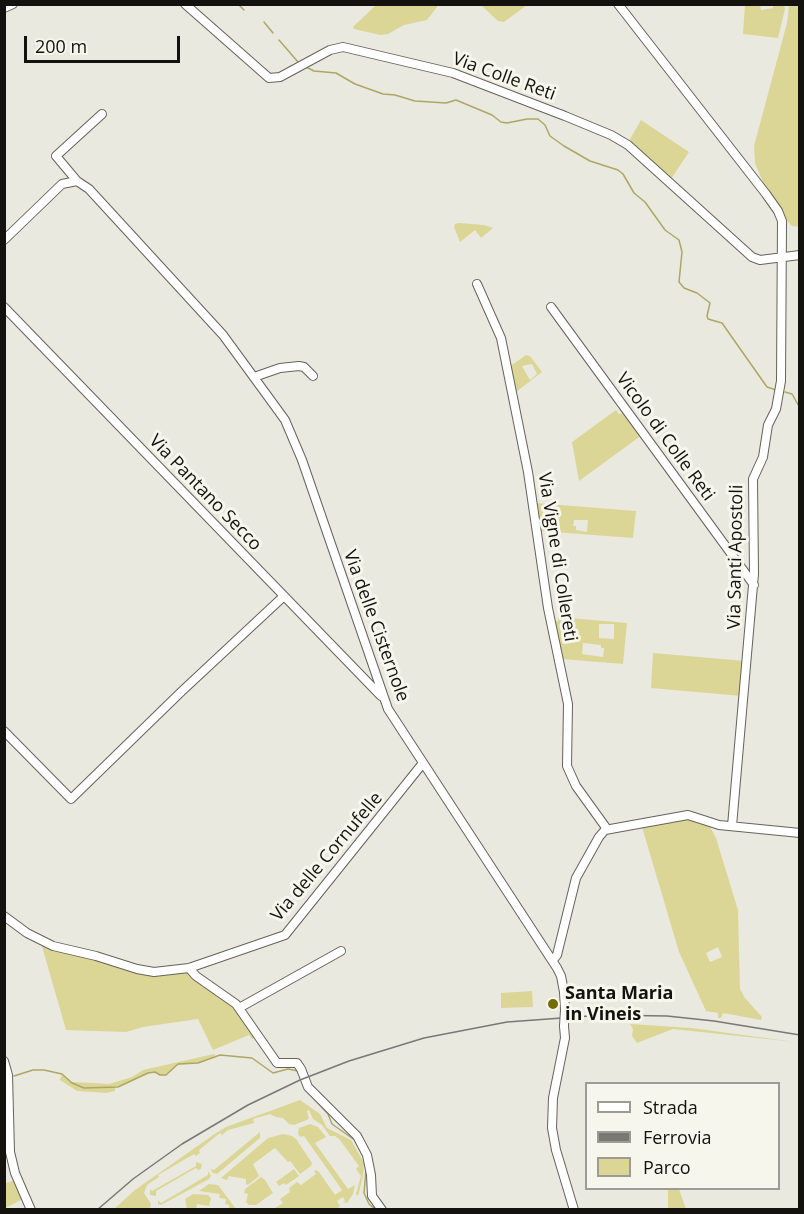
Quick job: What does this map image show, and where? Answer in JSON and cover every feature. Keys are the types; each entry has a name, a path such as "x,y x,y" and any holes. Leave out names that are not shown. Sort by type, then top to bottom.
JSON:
{"street":[{"path":"4,8 13,4"},
{"name":"Via Colle Reti","path":"185,4 269,78 280,77 330,50 345,48 459,75 609,134 624,142 645,159 750,256 760,260 800,255"},
{"name":"Via Santi Apostoli","path":"618,4 777,210 782,223 781,381 776,409 768,425 764,457 753,479 754,585 732,826"},
{"name":"Via delle Cisternole","path":"102,114 56,156 223,335 285,420 302,460 384,699 392,716 553,960 561,976 565,1010 565,1038 553,1098 552,1128 556,1150 574,1209"},
{"path":"4,240 62,184 77,181"},
{"name":"Via Vigne di Collereti","path":"477,284 501,338 528,472 548,608 568,704 567,766 576,786 608,829"},
{"name":"Vicolo di Colle Reti","path":"551,307 754,585"},
{"name":"Via Pantano Secco","path":"4,308 384,699"},
{"path":"254,377 280,368 298,366 304,367 313,376"},
{"path":"4,730 71,799 284,596"},
{"name":"Via delle Cornufelle","path":"4,916 33,937 67,950 147,971 166,972 189,968 285,935 423,764"},
{"path":"553,960 557,955 576,878 599,837 608,829 688,815 719,825 800,833"},
{"path":"239,1008 341,951"},
{"path":"189,968 196,976 232,1000 277,1063 297,1064 308,1087 357,1136 367,1155 372,1196 382,1209"},
{"path":"4,1061 8,1072 10,1152 15,1173 32,1209"}],"green space":[{"path":"437,4 437,7 427,20 404,25 388,34 380,35 354,29 353,27 376,5"},
{"path":"481,5 527,5 504,22 498,21"},
{"path":"745,5 760,5 761,10 773,8 773,5 784,5 778,38 743,34"},
{"path":"789,5 799,5 799,227 792,226 784,218 782,210 768,194 755,163 754,146 787,23"},
{"path":"641,120 689,152 671,179 629,141"},
{"path":"459,223 493,228 481,238 475,230 460,242 454,227"},
{"path":"526,355 530,356 542,372 516,392 509,367","holes":["532,364 537,374 530,380 522,366"]},
{"path":"616,410 619,414 626,413 642,435 579,481 572,442"},
{"path":"535,503 636,511 633,538 540,531","holes":["574,520 588,520 587,532 576,530 576,526 573,526"]},
{"path":"558,617 627,623 623,664 562,659 554,622 558,621","holes":["599,624 614,624 614,639 599,638","583,643 601,645 601,648 604,648 603,657 582,654"]},
{"path":"653,653 745,661 744,676 741,676 744,681 742,696 651,688"},
{"path":"684,819 694,819 709,825 716,838 738,910 740,989 762,1017 761,1020 723,1013 721,1018 718,1018 718,1013 706,1011 679,952 642,827","holes":["718,947 722,957 710,962 706,953"]},
{"path":"41,943 131,970 188,973 224,995 257,1037 252,1039 249,1035 213,1050 198,1019 143,1027 126,1032 66,1030"},
{"path":"532,991 533,1007 501,1008 501,993"},
{"path":"630,1024 692,1028 795,1042 673,1029 637,1043 632,1036 633,1029"},
{"path":"214,1054 215,1056 198,1063 177,1065 166,1075 148,1073 115,1087 115,1091 106,1093 77,1091 60,1080 62,1074 72,1082 109,1084 132,1077 143,1070"},
{"path":"300,1100 320,1114 327,1128 351,1140 364,1163 358,1196 356,1194 361,1176 356,1169 359,1166 340,1140 335,1136 330,1136 322,1125 313,1119 309,1110 307,1111 309,1119 294,1125 270,1114 253,1119 254,1123 228,1130 222,1135 220,1133 199,1150 200,1153 196,1156 194,1154 158,1175 159,1177 147,1185 144,1193 151,1204 150,1209 114,1209 135,1190 226,1127"},
{"path":"310,1124 318,1127 326,1137 315,1143 348,1189 355,1185 353,1194 347,1203 343,1202 345,1201 343,1197 337,1201 340,1206 338,1209 273,1209 283,1203 280,1199 290,1192 289,1188 297,1182 301,1185 316,1174 314,1171 316,1170 335,1195 342,1190 304,1136 300,1137 298,1134 299,1128"},
{"path":"260,1132 260,1138 217,1174 213,1173 210,1169 214,1170"},
{"path":"283,1134 296,1139 312,1163 311,1166 300,1174 290,1161 288,1162 275,1148 253,1164 259,1176 248,1185 246,1179 229,1176 227,1180 221,1178 268,1138"},
{"path":"196,1162 202,1164 201,1169 196,1168 156,1191 156,1196 150,1195 150,1189 152,1191 196,1166"},
{"path":"294,1169 299,1176 286,1185 284,1183 279,1186 276,1182"},
{"path":"208,1171 211,1176 209,1179 161,1205 158,1204 158,1200 161,1203 208,1175"},
{"path":"261,1177 273,1193 256,1205 249,1205 246,1202 248,1194 244,1193 245,1189"},
{"path":"17,1179 25,1198 5,1208 4,1184"},
{"path":"209,1184 218,1185 236,1209 229,1209 229,1205 225,1204 226,1199 219,1198 220,1194 199,1191"},
{"path":"668,1190 679,1190 686,1209 668,1209"},
{"path":"193,1194 208,1195 211,1198 209,1206 197,1204 196,1209 187,1209 185,1199"}],"waterway":[{"path":"238,4 244,10"},
{"path":"264,22 273,33"},
{"path":"279,40 298,62"},
{"path":"306,67 314,71 336,73 355,84 383,94 415,101 446,103 456,100 492,115 501,122 538,119 545,125 550,136 564,146 590,161 618,170 665,230 679,240 682,252 679,282 684,288 697,293 710,303 708,319 722,323 767,387 776,390"},
{"path":"785,392 792,394 800,408"},
{"path":"14,1076 33,1070 44,1070 62,1074 72,1083 84,1088 118,1087 148,1073 166,1075 178,1064 198,1063 220,1055 252,1058 273,1073 288,1069 298,1071"},
{"path":"310,1094 328,1114 332,1124 356,1141"},
{"path":"359,1148 364,1157"},
{"path":"366,1170 364,1193 369,1204 376,1210"}],"railway":[{"path":"97,1210 133,1179 182,1144 248,1105 300,1080 349,1061 424,1038 507,1022 603,1015 667,1016 800,1035"}],"place":[{"name":"Santa Maria in Vineis","path":"553,1004"}]}
